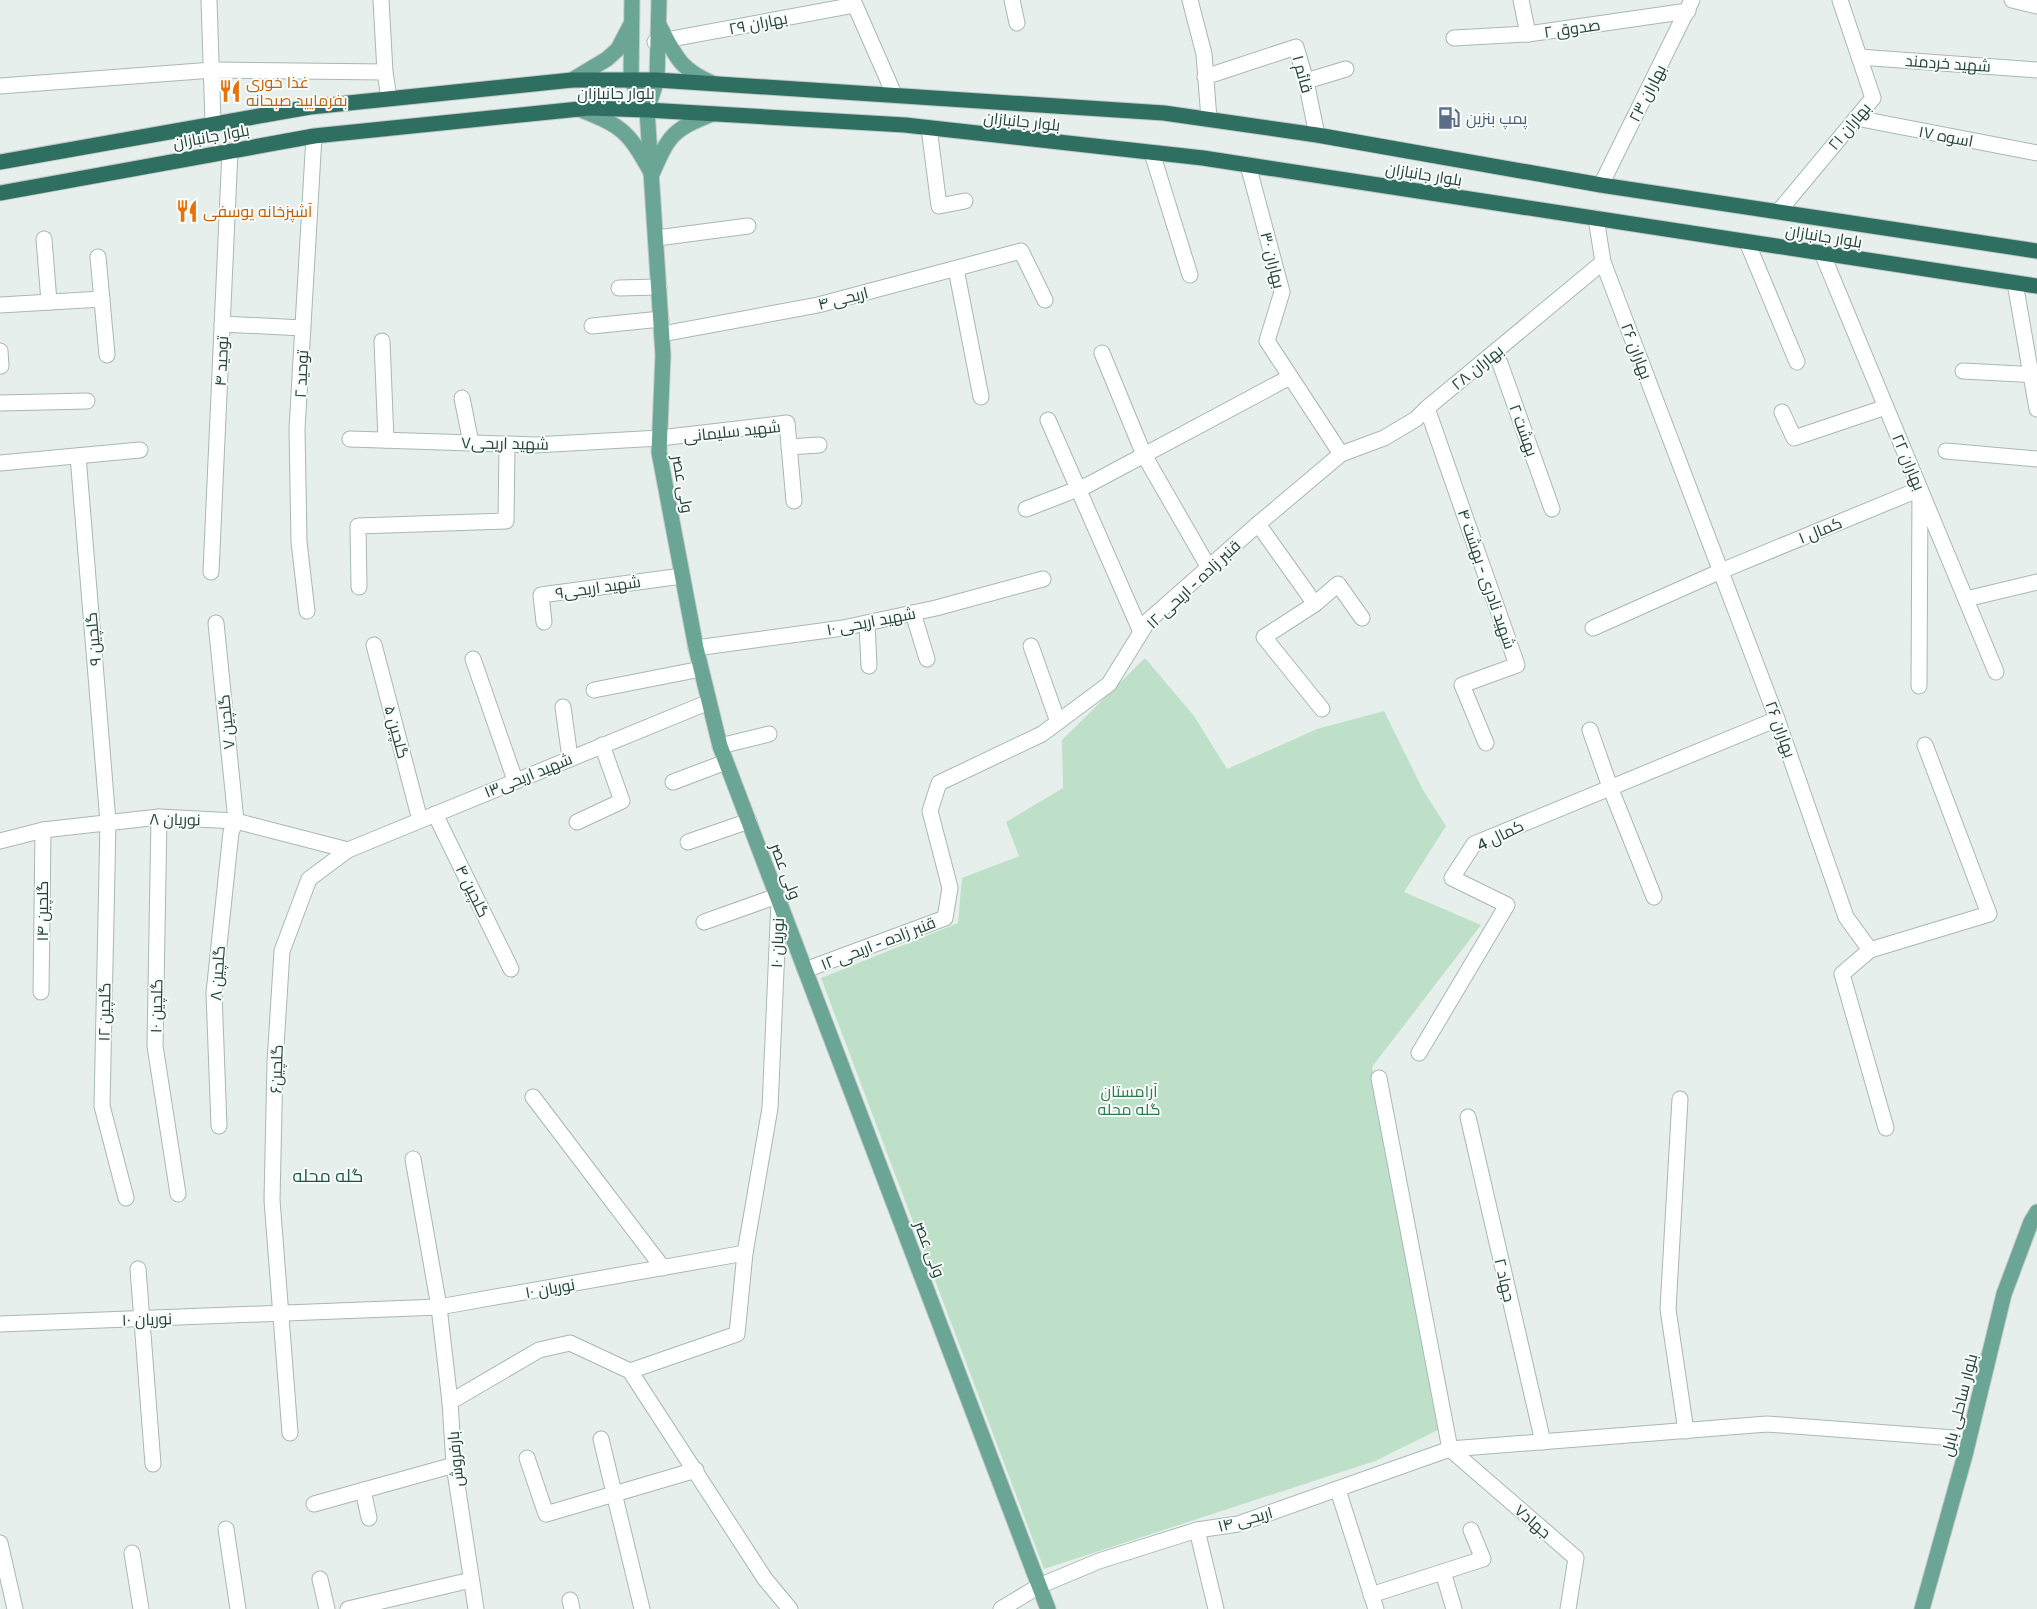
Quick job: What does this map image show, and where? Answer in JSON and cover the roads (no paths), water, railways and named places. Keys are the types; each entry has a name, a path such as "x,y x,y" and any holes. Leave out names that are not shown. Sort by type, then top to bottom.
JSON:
{"highway":[{"name":"بلوار جانبازان","path":"0,162 310,106 572,80 657,80 1164,113 1317,135 1600,185 2037,251"},
{"name":"بلوار جانبازان","path":"0,192 314,136 578,109 647,110 929,128 1248,165 2037,286"}],"main road":[{"path":"632,0 631,80 647,110"},
{"path":"647,110 657,80 660,41 658,23 659,0"},
{"path":"572,80 606,59 618,49 632,22"},
{"path":"660,41 681,65 695,76 714,83"},
{"path":"578,109 613,122 626,133 652,174"},
{"name":"ولی عصر","path":"647,110 664,355 659,452 696,648 720,746 1048,1609"},
{"path":"652,174 663,148 672,134 683,125 712,114"},
{"name":"بلوار ساحلی بابل","path":"1922,1609 1968,1439 2004,1294 2031,1222 2037,1212"}],"street":[{"path":"210,0 213,124"},
{"path":"380,0 385,72 389,98"},
{"path":"1012,0 1017,23"},
{"path":"1190,0 1204,54 1209,119"},
{"path":"1521,0 1528,34"},
{"name":"بهاران ۲۱","path":"1779,211 1873,98 1840,0"},
{"path":"2012,0 2037,6"},
{"name":"بهاران ۲۹","path":"660,41 855,5 894,94"},
{"name":"صدوق ۲","path":"1454,38 1528,34 1690,5"},
{"name":"بهاران ۲۳","path":"1600,185 1690,5"},
{"name":"قائم ۱","path":"1205,77 1296,48 1306,81 1317,135"},
{"name":"شهید خردمند","path":"1859,57 2037,70"},
{"path":"1306,81 1346,69"},
{"path":"0,86 213,70 385,72"},
{"name":"اسوه ۱۷","path":"1856,118 2037,153"},
{"path":"929,128 938,206 965,201"},
{"name":"توحید ۲","path":"307,611 299,542 297,429 314,136"},
{"name":"توحید ۴","path":"211,572 230,151"},
{"path":"1152,153 1190,275"},
{"name":"بهاران ۳۰","path":"1248,165 1282,292 1267,341 1341,454"},
{"name":"بهاران ۲۶","path":"1596,218 1603,262 1778,719 1846,917 1870,950"},
{"path":"656,238 748,226"},
{"path":"44,238 49,302"},
{"path":"1747,242 1797,362"},
{"name":"اریحی ۴","path":"592,326 662,327 818,305 1021,251 1045,300"},
{"name":"بهاران ۲۲","path":"1822,253 1996,672"},
{"path":"98,257 107,355"},
{"name":"بهاران ۲۸","path":"1341,454 1384,438 1416,419 1603,262"},
{"path":"956,269 981,396"},
{"path":"2015,282 2034,375 2037,409"},
{"path":"619,288 659,287"},
{"path":"0,306 102,299"},
{"path":"222,324 303,328"},
{"path":"382,341 386,440"},
{"path":"0,351 1,366"},
{"name":"بهشت ۲","path":"1496,352 1552,509"},
{"path":"1102,353 1144,455 1209,568"},
{"path":"1963,371 2034,375"},
{"path":"1026,509 1077,489 1290,377"},
{"path":"462,398 471,443"},
{"path":"0,403 87,401"},
{"path":"1782,412 1794,438 1886,407"},
{"name":"شهید نادری - بهشت ۴","path":"1427,408 1517,665 1462,685 1486,743"},
{"path":"1048,420 1141,632"},
{"name":"شهید سلیمانی","path":"660,438 787,423 794,501"},
{"name":"شهید اریحی۷","path":"350,439 535,445 660,438"},
{"path":"358,587 358,526 506,521 507,444"},
{"path":"789,447 818,445"},
{"path":"0,463 140,450"},
{"path":"1946,451 2037,459"},
{"name":"قنبر زاده - اریحی ۱۲","path":"805,970 944,918 950,888 930,811 939,784 1042,734 1109,684 1148,621 1341,454"},
{"name":"گلچین ۹","path":"78,456 108,822"},
{"path":"1919,686 1920,488"},
{"name":"کمال ۱","path":"1593,628 1721,571 1920,488"},
{"path":"1258,524 1315,604"},
{"name":"شهید اریحی۹","path":"544,622 541,595 682,576"},
{"name":"شهید اریحی ۱۰","path":"696,648 866,623 914,613 1044,579"},
{"path":"1966,599 2037,582"},
{"path":"1322,709 1264,637 1315,604 1338,584 1362,618"},
{"path":"914,613 927,659"},
{"path":"866,623 869,666"},
{"name":"گلچین ۷","path":"216,624 236,822"},
{"name":"گلچین ۵","path":"374,645 420,820"},
{"path":"1032,646 1058,722"},
{"path":"473,659 515,780"},
{"path":"594,690 701,669"},
{"name":"شهید اریحی۱۳","path":"348,850 709,702"},
{"path":"563,707 570,758"},
{"name":"کمال 4","path":"1419,1053 1508,905 1452,878 1474,844 1778,719"},
{"path":"1590,730 1610,787 1654,897"},
{"path":"720,746 769,734"},
{"path":"577,822 622,801 602,745"},
{"path":"1886,1128 1842,974 1870,950 1989,914 1925,745"},
{"path":"673,782 726,762"},
{"name":"گلچین ۴","path":"435,814 511,969"},
{"name":"نوریان ۸","path":"0,841 43,830 159,817 236,822 348,850"},
{"name":"گلچین ۱۰","path":"159,817 155,1046 178,1194"},
{"path":"688,842 749,821"},
{"name":"گلچین ۱۲","path":"108,822 102,1106 126,1198"},
{"name":"گلچین ۸","path":"219,1126 214,992 231,832 236,822"},
{"name":"گلچین ۱۴","path":"41,992 43,830"},
{"name":"گلچین۶","path":"290,1433 272,1200 276,1062 282,951 309,879 348,850"},
{"path":"704,922 778,899"},
{"name":"نوریان ۱۰","path":"0,1324 439,1307 745,1253 770,1108 778,899"},
{"path":"1379,1078 1450,1449"},
{"path":"533,1097 663,1268"},
{"path":"1680,1099 1668,1309 1686,1430"},
{"name":"جهاد ۲","path":"1468,1117 1543,1442"},
{"name":"بارفروش","path":"413,1159 439,1307 450,1402 454,1465 476,1609"},
{"path":"630,1371 737,1334 745,1253"},
{"path":"138,1269 153,1464"},
{"path":"450,1402 539,1350 570,1343 630,1371 696,1470 764,1579 790,1609"},
{"name":"اریحی ۱۴","path":"1001,1609 1040,1586 1099,1561 1197,1530 1238,1524 1450,1449 1767,1424 1968,1439"},
{"path":"601,1439 642,1609"},
{"name":"جهاد۷","path":"1450,1449 1576,1558 1568,1609"},
{"path":"527,1458 546,1514 696,1470"},
{"path":"314,1504 454,1465"},
{"path":"363,1490 369,1518"},
{"path":"1338,1490 1374,1602 1443,1572 1483,1559 1472,1530"},
{"path":"226,1529 238,1609"},
{"path":"1197,1530 1216,1609"},
{"path":"0,1543 15,1609"},
{"path":"132,1553 141,1609"},
{"path":"1443,1572 1454,1609"},
{"path":"320,1579 327,1609"},
{"path":"358,1608 471,1580"}],"place":[{"name":"غذا خوری بفرمایید صبحانه","path":"230,91"},
{"name":"پمپ بنزین","path":"1449,118"},
{"name":"آشپزخانه یوسفی","path":"187,211"}],"district":[{"name":"گله محله","path":"328,1175"}],"park label":[{"name":"آرامستان گله محله","path":"1129,1100"}]}
